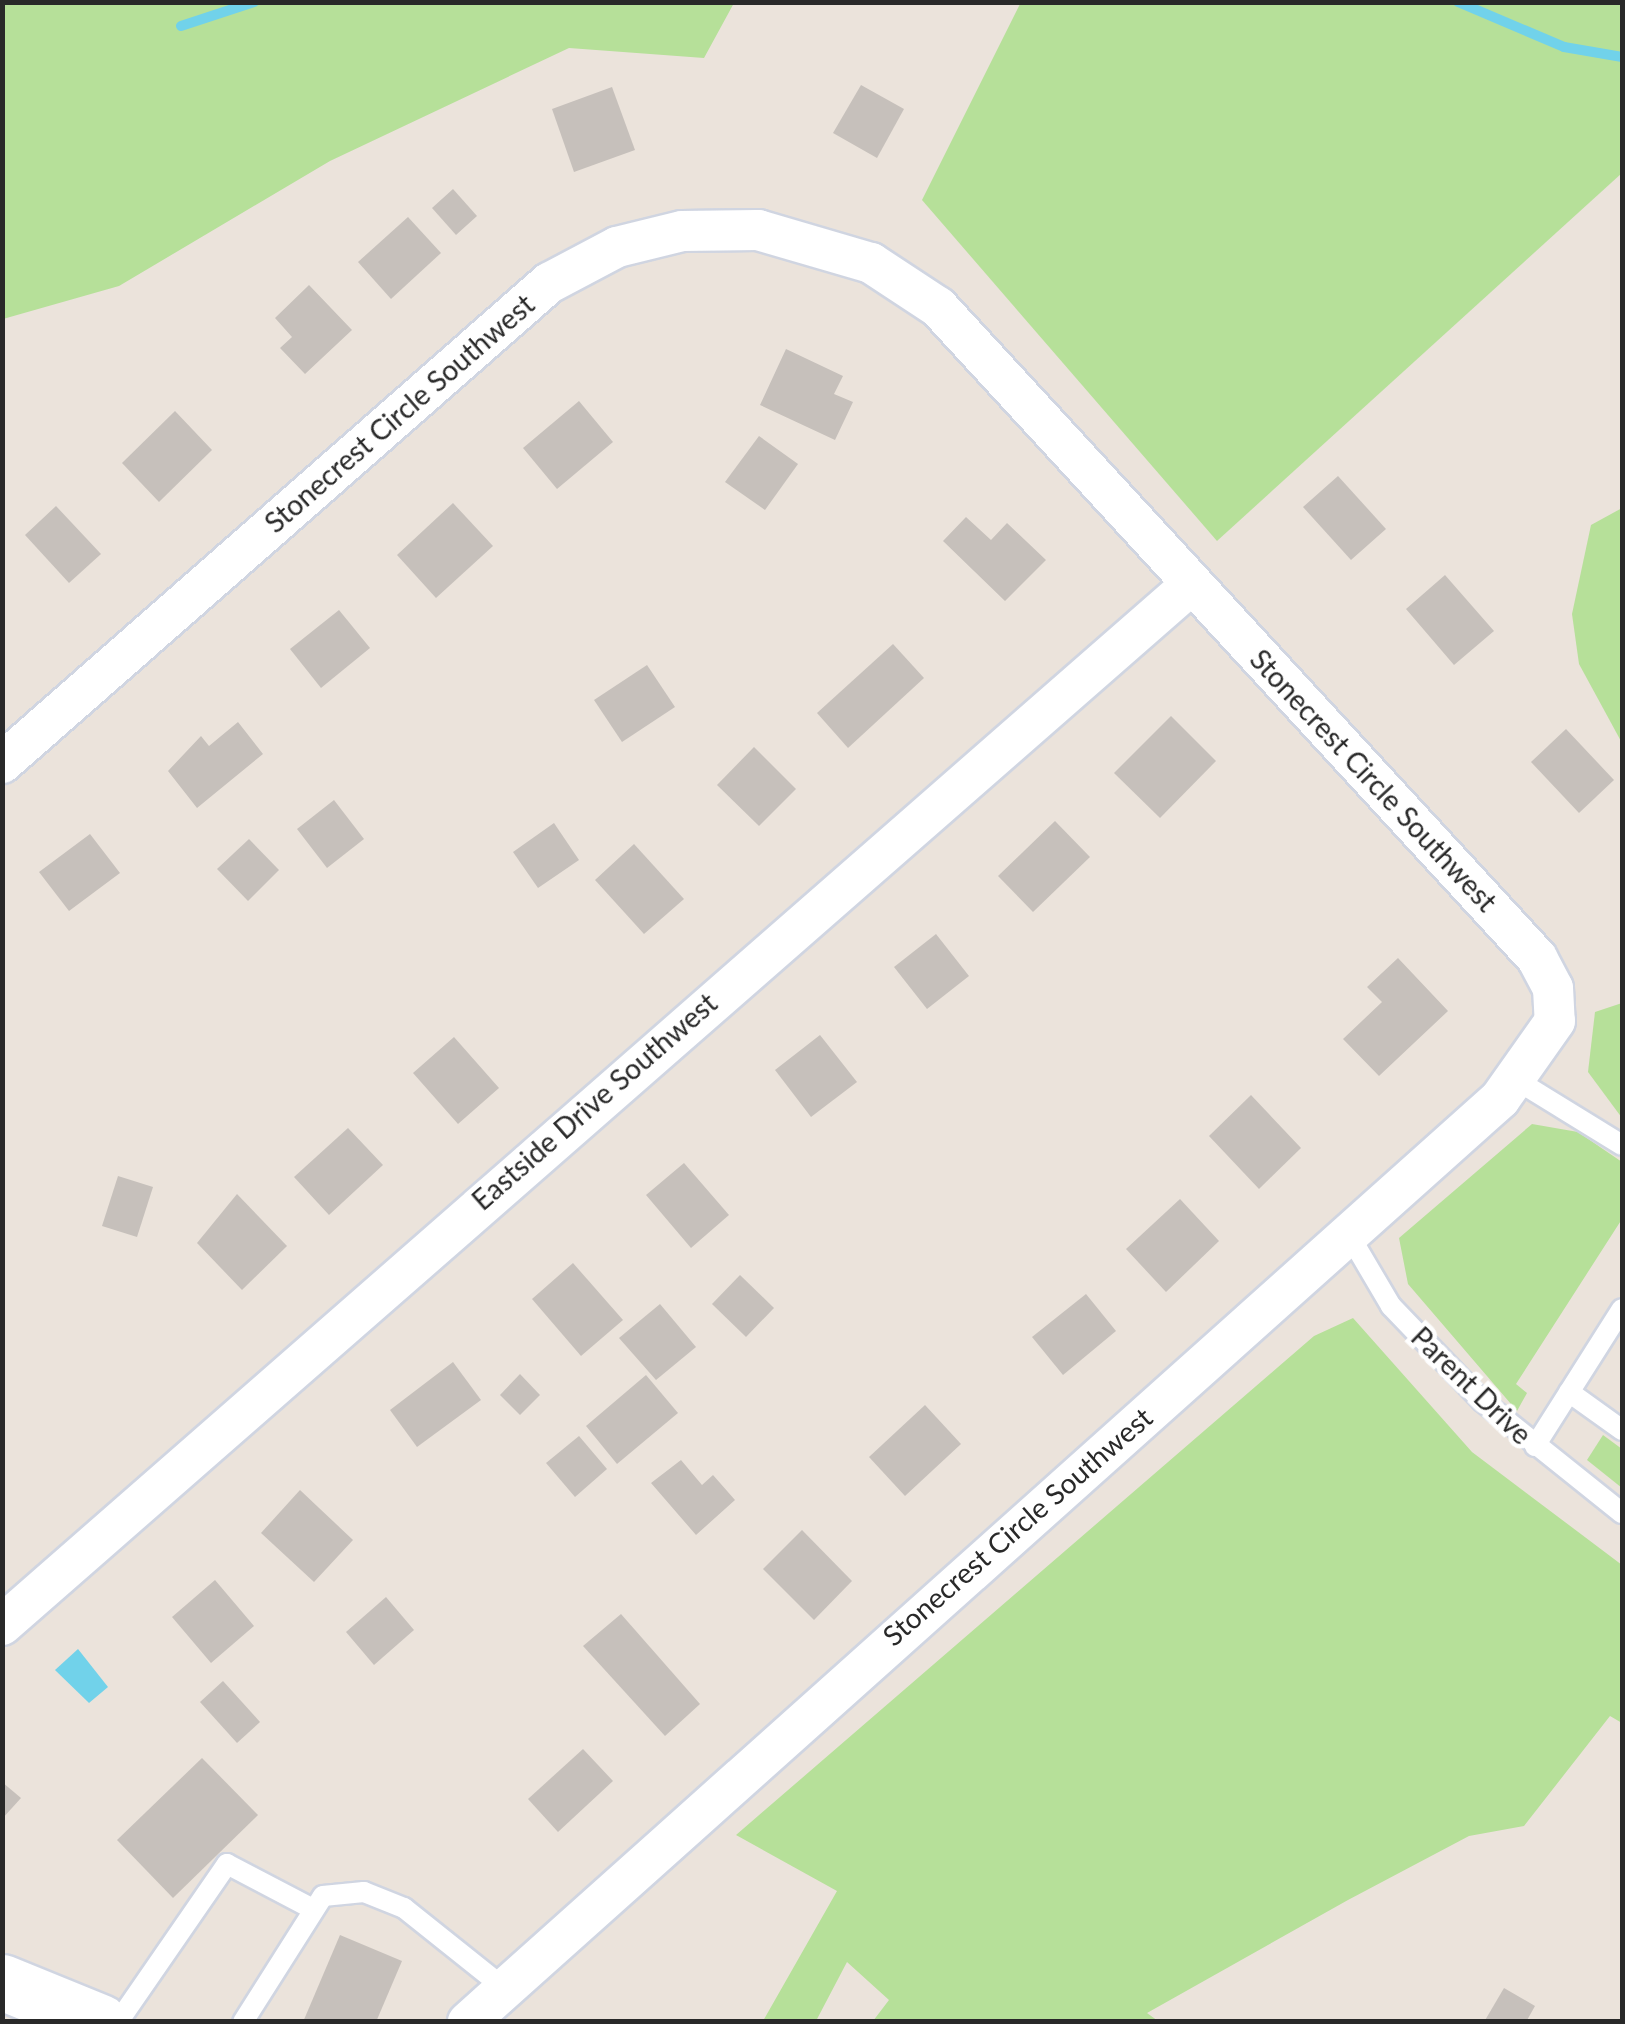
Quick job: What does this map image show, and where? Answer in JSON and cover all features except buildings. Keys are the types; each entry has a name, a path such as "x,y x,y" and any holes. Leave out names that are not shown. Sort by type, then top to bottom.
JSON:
{"main road":[{"path":"2,1982 100,2022"}],"street":[{"name":"Stonecrest Circle Southwest","path":"2,763 504,319 617,247 682,231 797,237 871,263 938,307 1016,381 1192,584 1537,958 1553,988 1555,1021 1518,1081 468,2022"},
{"name":"Eastside Drive Southwest","path":"2,1625 1192,584"}],"lane":[{"path":"1518,1081 1622,1145"},
{"name":"Parent Drive","path":"1348,1233 1391,1306 1535,1446 1622,1513"},
{"path":"1535,1446 1622,1309"},
{"path":"1570,1392 1622,1430"},
{"path":"118,2022 227,1864 311,1908"},
{"path":"243,2022 322,1896 364,1892 447,1934 503,1987"}],"green space":[{"path":"3,2 734,3 704,58 569,48 330,161 119,286 3,319"},
{"path":"1021,2 1622,3 1622,173 1217,541 922,200"},
{"path":"1622,508 1622,743 1579,664 1572,614 1591,525"},
{"path":"1622,1003 1622,1118 1588,1072 1595,1012"},
{"path":"1532,1124 1578,1132 1622,1162 1622,1219 1516,1384 1527,1393 1517,1411 1408,1284 1399,1238"},
{"path":"1353,1318 1472,1452 1622,1565 1622,1723 1610,1716 1524,1826 1469,1836 1348,1900 1147,2013 1158,2021 873,2021 889,2000 847,1962 816,2021 763,2021 837,1891 736,1835 1314,1336"},
{"path":"1603,1435 1622,1449 1622,1488 1587,1460"}],"water":[{"path":"78,1649 108,1687 89,1703 55,1670"}],"waterway":[{"path":"181,26 254,2"},
{"path":"1458,2 1564,47 1622,57"}]}
